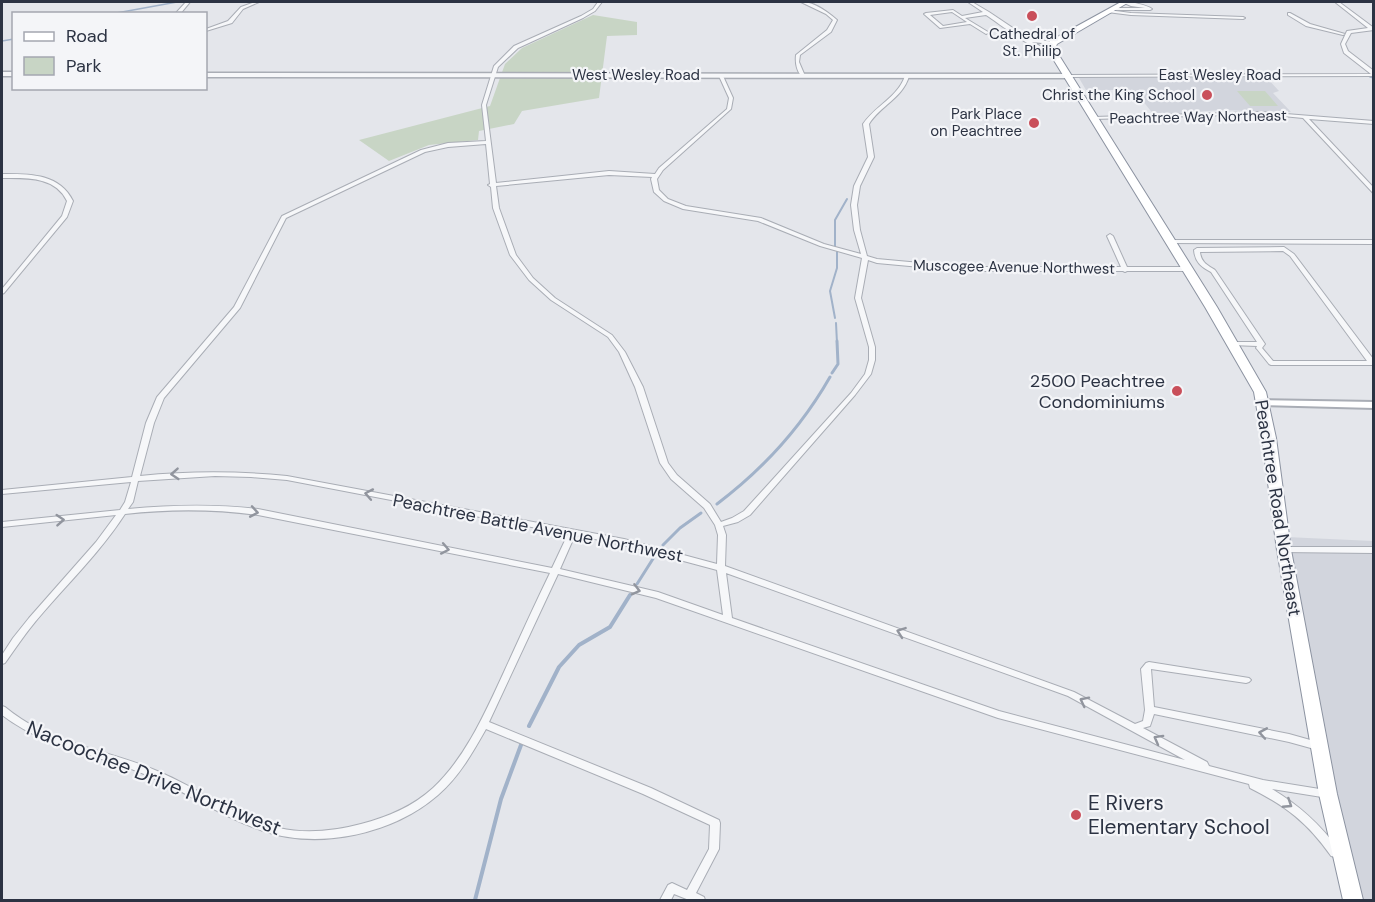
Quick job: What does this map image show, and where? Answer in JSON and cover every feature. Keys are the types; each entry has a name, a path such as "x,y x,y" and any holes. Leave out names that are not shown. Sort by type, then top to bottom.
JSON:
{"highway":[{"path":"1055,56 1052,49 1053,43 1125,2"},
{"name":"Peachtree Road Northeast","path":"1055,56 1233,344 1256,384 1263,403 1284,550 1319,747 1353,900"}],"main road":[{"path":"1263,403 1374,405"}],"street":[{"path":"207,30 230,22 242,8 257,2"},
{"path":"600,2 594,10 541,34 516,48 500,61 484,105 491,185 496,208 513,255 531,279 553,299 598,327 617,343 639,387 664,463 674,477 707,506 719,525 722,535 721,568 728,618"},
{"path":"803,2 827,13 835,20 829,31 798,55 797,62 803,76"},
{"path":"970,2 1055,56"},
{"path":"1110,10 1150,9 1148,6 1136,7 1125,2"},
{"path":"1337,2 1373,29"},
{"path":"944,4 986,33"},
{"path":"1110,10 1122,14 1243,18"},
{"path":"952,11 926,14 942,27 971,23"},
{"path":"961,16 988,13"},
{"path":"1289,14 1308,25 1343,33"},
{"path":"1373,29 1350,32 1343,44 1346,52 1374,75"},
{"path":"1030,40 1053,43"},
{"name":"West Wesley Road","path":"207,75 1067,76"},
{"name":"East Wesley Road","path":"1067,76 1374,75"},
{"path":"491,185 609,173 656,176 729,109 731,98 721,76"},
{"path":"719,525 747,513 853,394 868,374 872,360 872,347 858,298 866,259 857,230 854,203 857,186 871,157 866,124 870,116 896,94 907,80 907,76"},
{"name":"Peachtree Way Northeast","path":"1094,118 1166,118 1248,113 1374,123"},
{"path":"1304,116 1374,192"},
{"path":"2,661 23,629 106,537 129,502 150,423 161,397 237,308 279,223 293,211 423,151 448,145 487,142"},
{"path":"2,176 45,180 64,190 70,201 65,216 2,292"},
{"name":"Muscogee Avenue Northwest","path":"656,176 654,183 656,191 675,205 693,210 759,219 822,245 866,259 964,269 1186,269"},
{"path":"1110,236 1125,270"},
{"path":"1169,242 1374,242"},
{"path":"1252,242 1254,250"},
{"path":"1268,242 1272,250"},
{"path":"1284,249 1292,255 1372,363 1271,363 1259,348 1262,344 1213,271 1203,266 1197,257 1197,250 1284,249"},
{"path":"1233,344 1262,344"},
{"name":"Peachtree Battle Avenue Northwest","path":"2,492 93,485 135,478 202,472 265,475 659,550 721,568 1071,694 1216,772"},
{"name":"Peachtree Battle Avenue Northwest","path":"2,524 187,507 241,509 555,571 658,595 998,714 1236,777 1328,794"},
{"name":"Nacoochee Drive Northwest","path":"2,710 30,729 159,775 252,823 279,831 303,836 329,835 369,828 395,820 418,807 439,791 472,748 573,532"},
{"path":"1284,550 1374,550"},
{"path":"1136,727 1147,723 1150,711 1146,669 1149,665 1246,680"},
{"path":"1150,711 1289,738 1319,747"},
{"path":"484,724 647,791 715,823 714,849 695,898 672,888 665,900"},
{"name":"Peachtree Battle Avenue Northwest","path":"1236,777 1295,808 1317,828 1345,866"}],"shaded area":[{"name":"Christ the King School","path":"1079,78 1267,78 1279,91 1273,93 1291,112 1221,110 1154,115 1134,90 1086,90"},
{"path":"1286,537 1373,541 1373,900 1348,900 1313,738"}],"green space":[{"path":"593,15 637,22 637,35 607,36 599,98 522,111 514,124 479,131 478,140 429,145 389,161 359,140 490,106 505,64 522,48"},
{"path":"1237,91 1265,91 1278,106 1250,106"}],"waterway":[{"path":"122,12 177,2"},
{"path":"2,41 12,39"},
{"path":"1370,77 1374,78"},
{"path":"835,246 835,220 847,199"},
{"path":"835,318 830,291 837,268 837,252"},
{"path":"836,323 837,343"},
{"path":"832,373 838,364 837,341"},
{"path":"717,504 750,477 780,446 807,413 830,377"},
{"path":"663,545 680,528 701,513"},
{"path":"637,584 656,554"},
{"path":"529,726 559,667 579,645 610,627 630,595"},
{"path":"475,900 501,799 521,745"}],"place":[{"name":"Cathedral of St. Philip","path":"1032,16"},
{"name":"Christ the King School","path":"1207,95"},
{"name":"Park Place on Peachtree","path":"1034,123"},
{"name":"2500 Peachtree Condominiums","path":"1177,391"},
{"name":"E Rivers Elementary School","path":"1076,815"}]}
